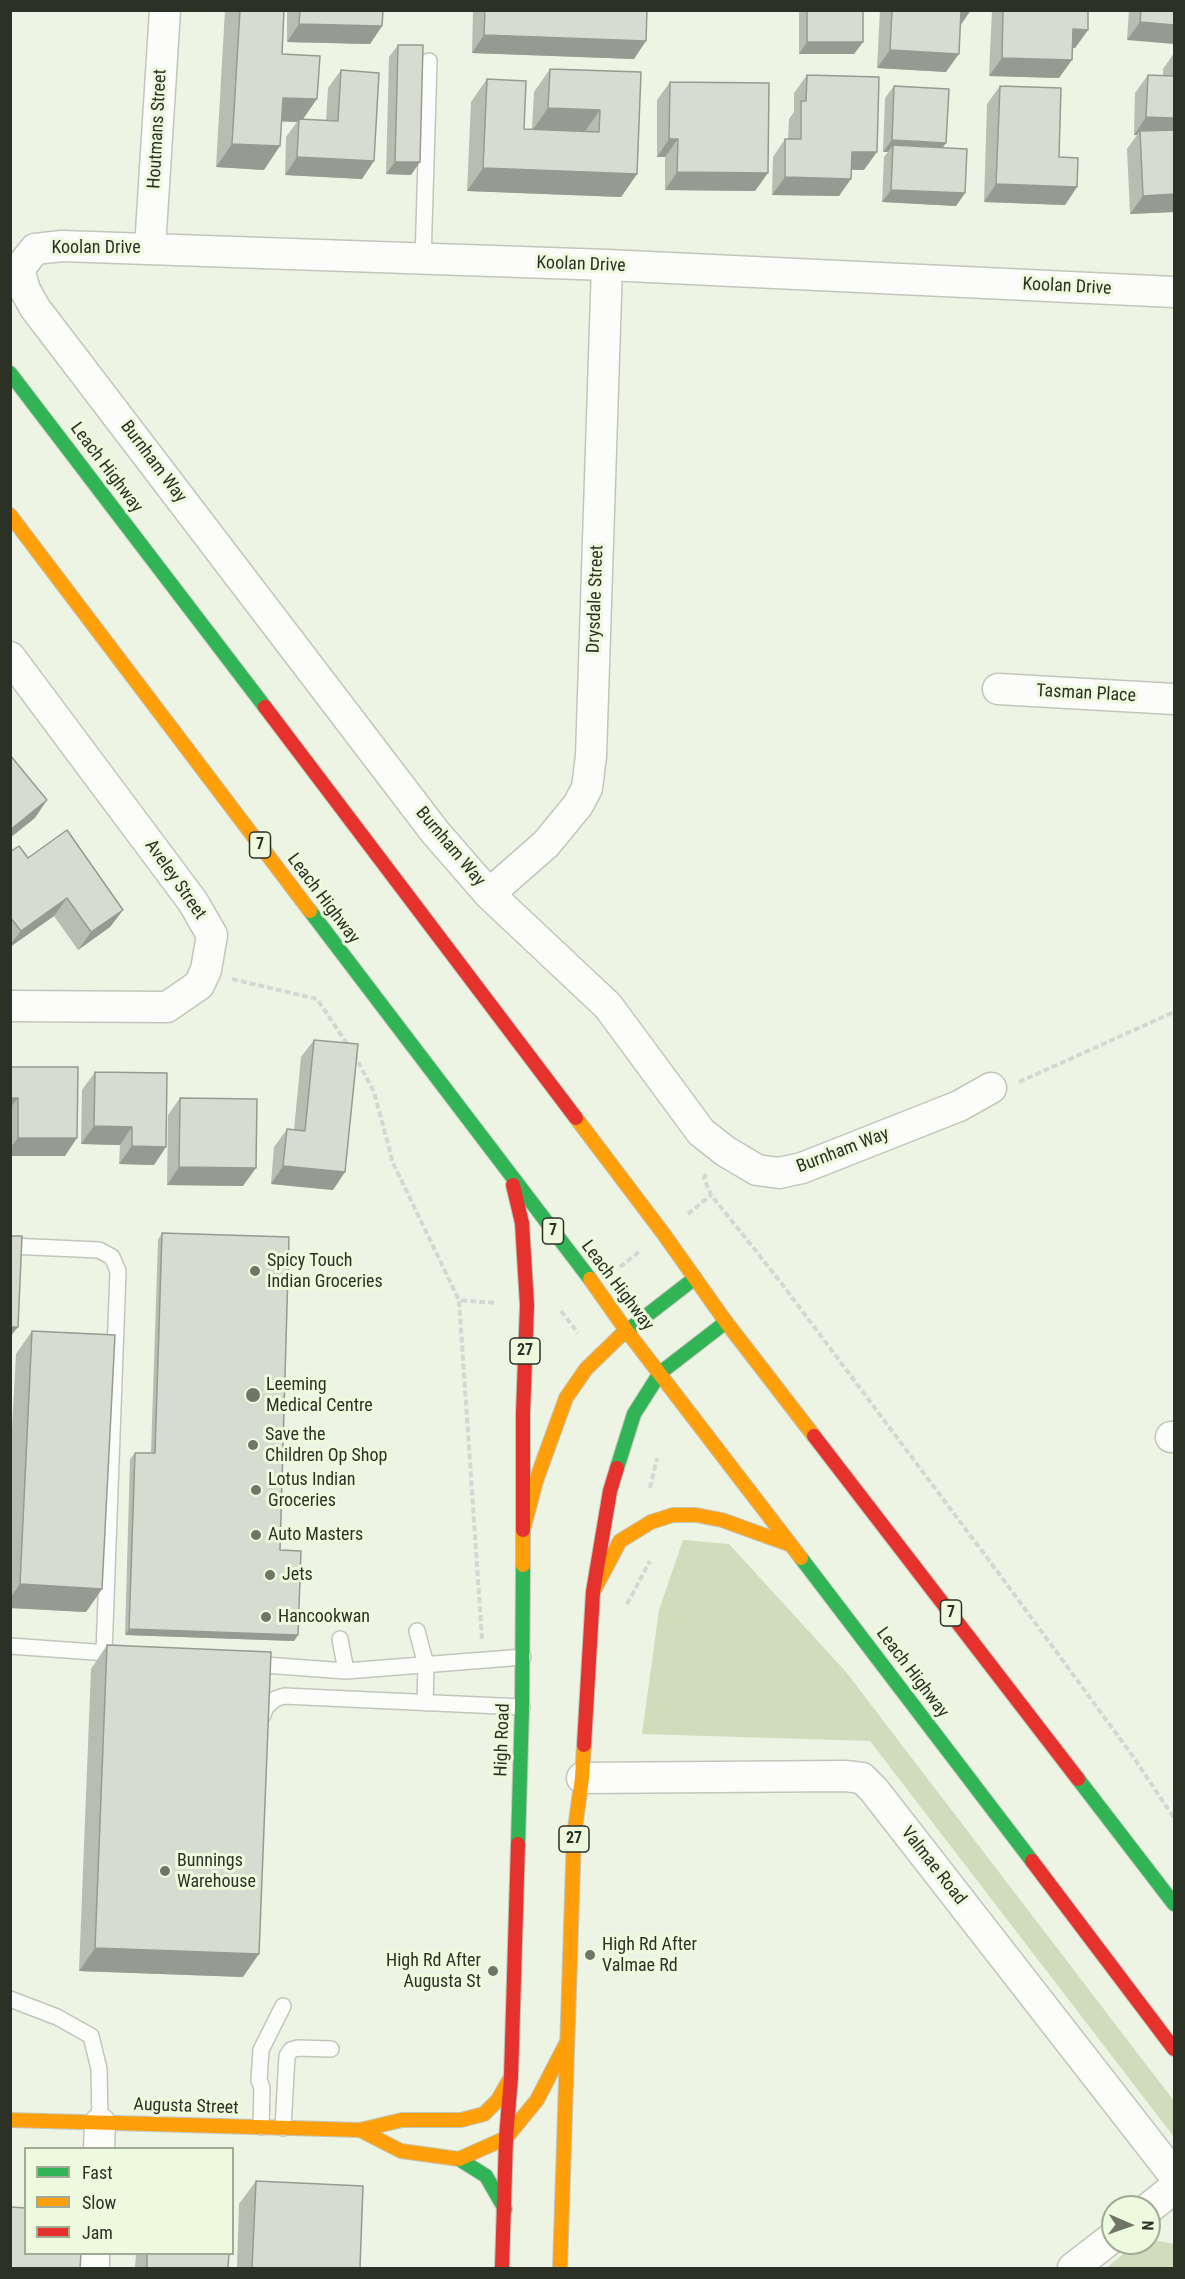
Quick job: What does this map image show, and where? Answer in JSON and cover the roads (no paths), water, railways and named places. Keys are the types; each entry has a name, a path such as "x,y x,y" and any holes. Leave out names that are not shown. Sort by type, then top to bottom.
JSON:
{"main road":[{"name":"Leach Highway","path":"10,373 663,1233 726,1322 1174,1904"},
{"name":"Leach Highway","path":"10,515 596,1287 626,1330 1174,2049"},
{"name":"27","path":"510,1174 522,1223 526,1305 523,1530"},
{"name":"High Road","path":"502,2268 506,2138 511,2077 522,1707 523,1530 537,1478 566,1398 586,1369 626,1330 695,1278"},
{"name":"27","path":"560,2268 574,1835 582,1778 593,1592 610,1491 634,1414 660,1373 726,1322"},
{"name":"27","path":"593,1592 620,1541 651,1522 673,1515 696,1515 722,1520 792,1545"},
{"path":"459,2159 506,2138 537,2100 567,2042"},
{"name":"Augusta Street","path":"10,2120 99,2135 261,2127 360,2130 402,2120 461,2120 484,2115 498,2100 511,2077"},
{"name":"Augusta Street","path":"360,2130 401,2151 459,2159"},
{"path":"459,2159 486,2176 505,2209"}],"street":[{"name":"Houtmans Street","path":"150,248 165,10"},
{"name":"Koolan Drive","path":"25,290 19,269 35,249 62,246 607,265 1174,292"},
{"name":"Drysdale Street","path":"489,894 546,844 578,805 587,788 591,756 607,265"},
{"name":"Burnham Way","path":"25,290 42,318 427,823 489,894 608,1006 700,1132 725,1151 757,1170 779,1173 790,1171 959,1106 991,1088"},
{"name":"Aveley Street","path":"10,657 193,902 212,935 206,970 199,985 167,1007 10,1006"},
{"name":"Tasman Place","path":"998,689 1174,699"},
{"name":"Valmae Road","path":"582,1778 845,1776 861,1778 874,1790 1174,2175"},
{"path":"1161,2198 1174,2188"},
{"path":"1073,2268 1101,2246"}],"lane":[{"path":"423,260 429,61"},
{"path":"10,1246 99,1250 112,1257 118,1271 104,1653"},
{"path":"417,1631 426,1665 425,1703"},
{"path":"340,1639 346,1671"},
{"path":"10,1646 139,1655"},
{"path":"231,1662 346,1671 483,1662 523,1657"},
{"path":"263,1715 266,1707 275,1699 284,1696 522,1707"},
{"path":"10,1999 57,2017 90,2036 99,2069 99,2135"},
{"path":"261,2127 262,2088 259,2080 261,2050 283,2006"},
{"path":"284,2128 287,2056 291,2050 298,2048 331,2049"}],"place":[{"name":"Spicy Touch Indian Groceries","path":"255,1271"},
{"name":"Leeming Medical Centre","path":"253,1395"},
{"name":"Save the Children Op Shop","path":"253,1445"},
{"name":"Lotus Indian Groceries","path":"256,1490"},
{"name":"Auto Masters","path":"256,1535"},
{"name":"Jets","path":"270,1575"},
{"name":"Hancookwan","path":"266,1617"},
{"name":"Bunnings Warehouse","path":"165,1871"},
{"name":"High Rd After Valmae Rd","path":"590,1955"},
{"name":"High Rd After Augusta St","path":"493,1971"}]}
